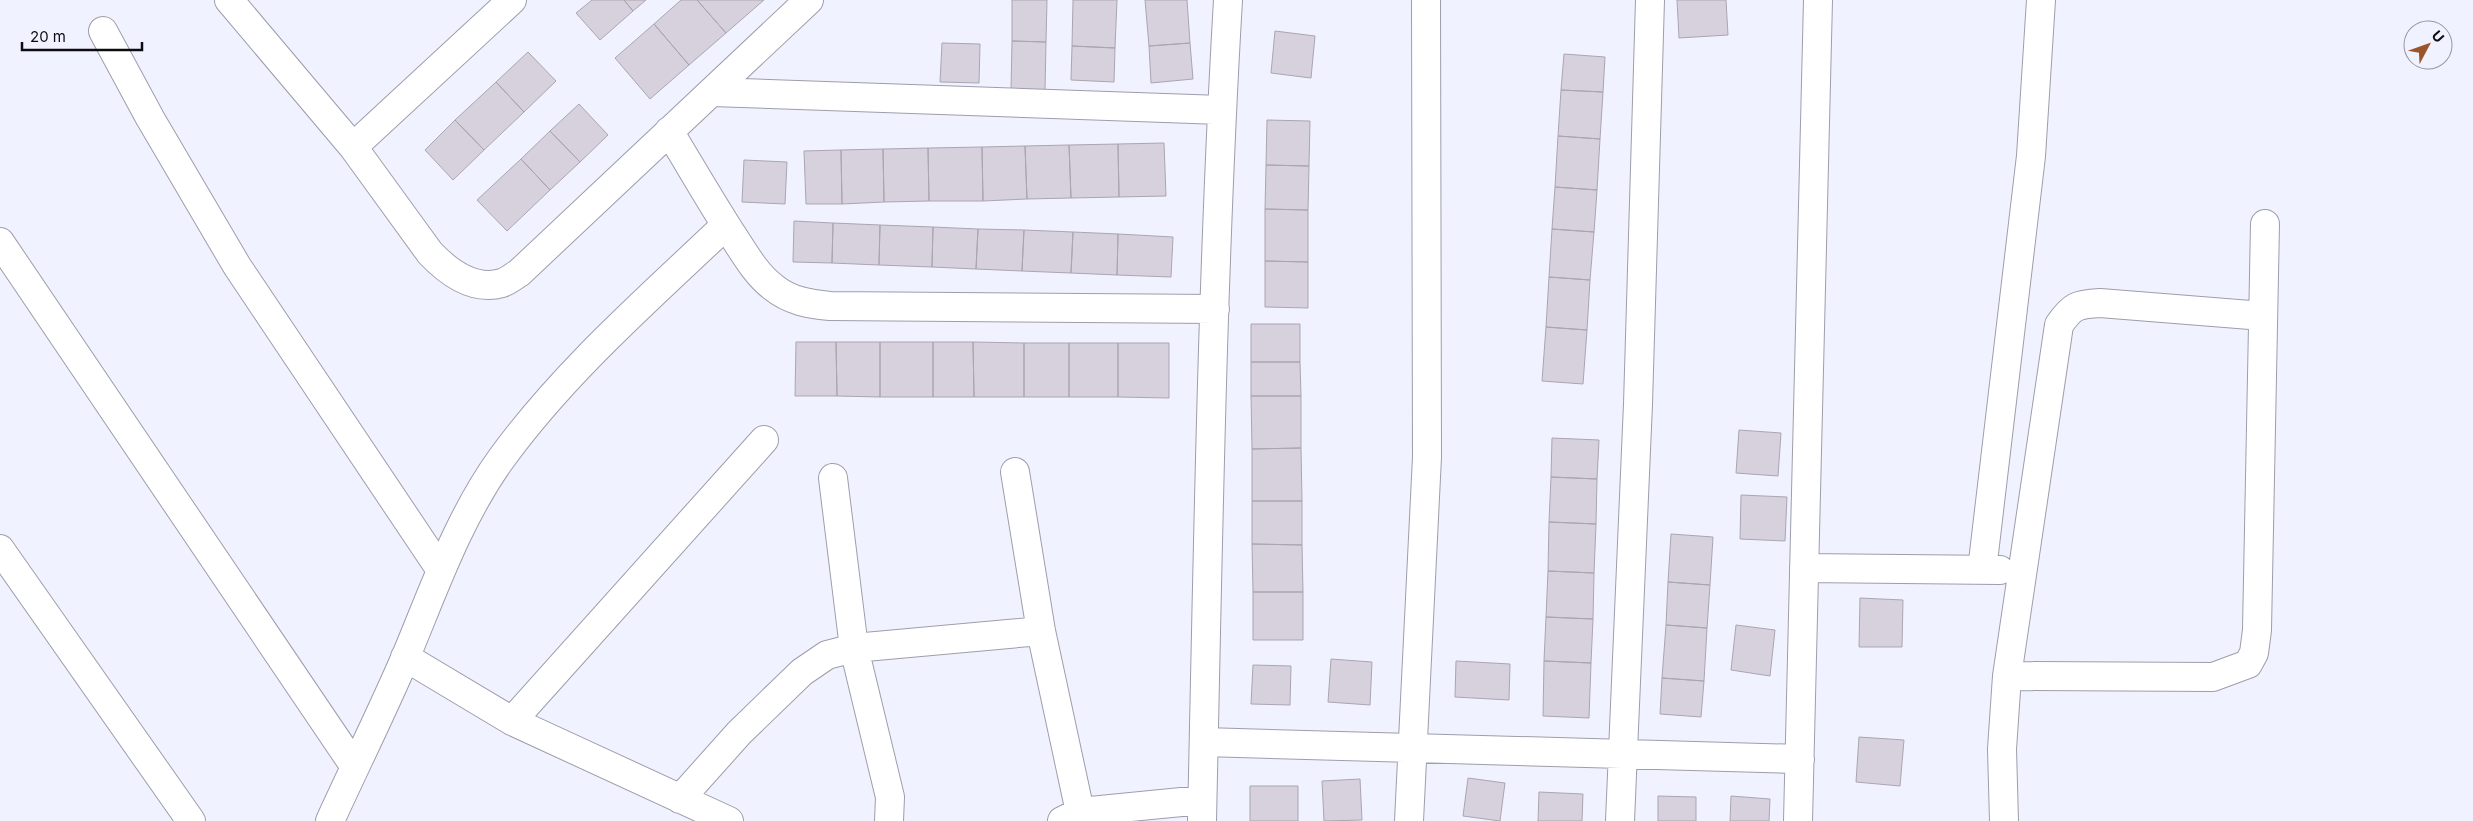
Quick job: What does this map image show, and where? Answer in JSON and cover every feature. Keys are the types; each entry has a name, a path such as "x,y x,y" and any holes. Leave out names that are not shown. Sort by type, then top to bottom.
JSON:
{"street":[{"path":"353,147 512,0"},
{"path":"234,2 353,147 430,253 444,267 478,284 502,283 519,273 543,253 585,209 809,0"},
{"path":"1015,472 1071,816 1202,810 1221,110 1228,0"},
{"path":"1409,821 1427,447 1426,0"},
{"path":"1620,821 1638,394 1650,0"},
{"path":"1798,821 1818,0"},
{"path":"1982,570 2031,156 2041,0"},
{"path":"103,31 150,118 237,266 440,569"},
{"path":"712,92 1221,110"},
{"path":"669,131 726,225 766,280 789,297 805,303 830,306 1215,309"},
{"path":"2007,676 2213,676 2248,664 2254,653 2257,630 2265,224"},
{"path":"330,821 405,657 440,569 468,512 501,460 563,384 726,225"},
{"path":"0,242 355,766"},
{"path":"2004,821 2002,749 2007,676 2021,571 2059,325 2069,310 2081,304 2100,303 2263,316"},
{"path":"512,721 764,440"},
{"path":"833,478 854,648 890,797 889,821"},
{"path":"0,549 192,821"},
{"path":"1804,568 2021,571"},
{"path":"680,799 739,733 802,672 828,655 854,648 1041,631"},
{"path":"405,657 512,721 729,821"},
{"path":"1204,742 1800,759"}],"building":[{"path":"592,0 624,0 633,11 600,40 576,13"},
{"path":"624,0 646,0 633,11"},
{"path":"681,0 697,0 726,33 689,65 654,24"},
{"path":"697,0 764,0 726,33"},
{"path":"1012,0 1047,0 1046,42 1012,41"},
{"path":"1073,0 1117,0 1115,48 1072,46"},
{"path":"1145,0 1187,0 1190,43 1149,46"},
{"path":"1677,0 1726,0 1728,35 1679,38"},
{"path":"654,24 689,65 650,99 615,58"},
{"path":"1275,31 1315,36 1311,78 1271,73"},
{"path":"1012,41 1046,42 1045,90 1011,90"},
{"path":"942,43 980,44 979,83 940,82"},
{"path":"1190,43 1193,79 1151,83 1149,46"},
{"path":"1072,46 1115,48 1114,82 1071,80"},
{"path":"528,52 556,81 524,112 496,82"},
{"path":"1564,54 1605,57 1603,92 1561,90"},
{"path":"496,82 524,112 484,150 455,120"},
{"path":"1561,90 1603,92 1600,139 1558,136"},
{"path":"579,104 608,135 580,162 550,131"},
{"path":"455,120 484,150 453,180 425,150"},
{"path":"1267,120 1310,121 1309,166 1266,165"},
{"path":"550,131 580,162 550,190 521,159"},
{"path":"1558,136 1600,139 1597,190 1555,187"},
{"path":"1164,143 1166,196 1119,197 1118,144"},
{"path":"1118,144 1119,197 1071,198 1069,145"},
{"path":"1069,145 1071,198 1027,199 1025,146"},
{"path":"1025,146 1027,199 983,201 982,147"},
{"path":"982,147 983,201 929,201 928,148"},
{"path":"928,148 929,201 884,202 883,149"},
{"path":"883,149 884,202 842,204 841,150"},
{"path":"841,150 842,204 806,204 804,151"},
{"path":"521,159 550,190 507,231 477,200"},
{"path":"744,160 787,162 785,204 742,202"},
{"path":"1266,165 1309,166 1308,210 1265,209"},
{"path":"1555,187 1597,190 1594,232 1552,229"},
{"path":"1265,209 1308,210 1308,262 1265,261"},
{"path":"794,221 833,223 832,263 793,262"},
{"path":"833,223 880,225 879,265 832,263"},
{"path":"880,225 933,227 932,267 879,265"},
{"path":"933,227 978,229 976,269 932,267"},
{"path":"978,229 1024,230 1022,271 976,269"},
{"path":"1552,229 1594,232 1590,280 1549,277"},
{"path":"1024,230 1073,232 1071,273 1022,271"},
{"path":"1073,232 1118,234 1117,275 1071,273"},
{"path":"1118,234 1173,237 1171,277 1117,275"},
{"path":"1265,261 1308,262 1308,308 1265,307"},
{"path":"1549,277 1590,280 1587,330 1546,327"},
{"path":"1251,324 1300,324 1300,362 1251,362"},
{"path":"1546,327 1587,330 1583,384 1542,381"},
{"path":"796,342 836,342 837,396 795,396"},
{"path":"836,342 880,342 880,397 837,396"},
{"path":"880,342 933,342 933,397 880,397"},
{"path":"933,342 973,342 974,397 933,397"},
{"path":"973,342 1024,343 1024,397 974,397"},
{"path":"1024,343 1069,343 1069,397 1024,397"},
{"path":"1069,343 1118,343 1118,397 1069,397"},
{"path":"1118,343 1169,343 1169,398 1118,397"},
{"path":"1251,362 1300,362 1301,396 1251,396"},
{"path":"1251,396 1301,396 1301,448 1252,449"},
{"path":"1739,430 1781,433 1778,476 1736,473"},
{"path":"1552,438 1599,440 1597,479 1551,477"},
{"path":"1301,448 1302,501 1252,501 1252,449"},
{"path":"1551,477 1597,479 1596,524 1549,522"},
{"path":"1741,495 1787,497 1785,541 1740,539"},
{"path":"1252,501 1302,501 1302,545 1252,544"},
{"path":"1549,522 1596,524 1594,573 1548,571"},
{"path":"1671,534 1713,537 1710,585 1668,582"},
{"path":"1252,544 1302,545 1303,592 1253,592"},
{"path":"1548,571 1594,573 1593,619 1546,617"},
{"path":"1668,582 1710,585 1707,628 1666,625"},
{"path":"1253,592 1303,592 1303,640 1253,640"},
{"path":"1860,598 1903,600 1902,647 1859,647"},
{"path":"1546,617 1593,619 1591,663 1544,661"},
{"path":"1666,625 1707,628 1704,681 1662,678"},
{"path":"1736,625 1775,630 1770,676 1731,670"},
{"path":"1331,659 1372,662 1370,705 1328,702"},
{"path":"1456,661 1510,664 1509,700 1455,697"},
{"path":"1544,661 1591,663 1589,718 1543,716"},
{"path":"1253,665 1291,666 1290,705 1251,704"},
{"path":"1662,678 1704,681 1701,717 1660,714"},
{"path":"1859,737 1904,740 1900,786 1856,782"},
{"path":"1468,778 1505,783 1500,821 1463,816"},
{"path":"1360,779 1362,820 1324,821 1322,781"},
{"path":"1250,786 1298,786 1298,821 1250,821"},
{"path":"1539,792 1583,794 1582,821 1538,821"},
{"path":"1658,796 1696,797 1696,821 1658,821"},
{"path":"1731,796 1770,799 1769,821 1730,821"}]}
